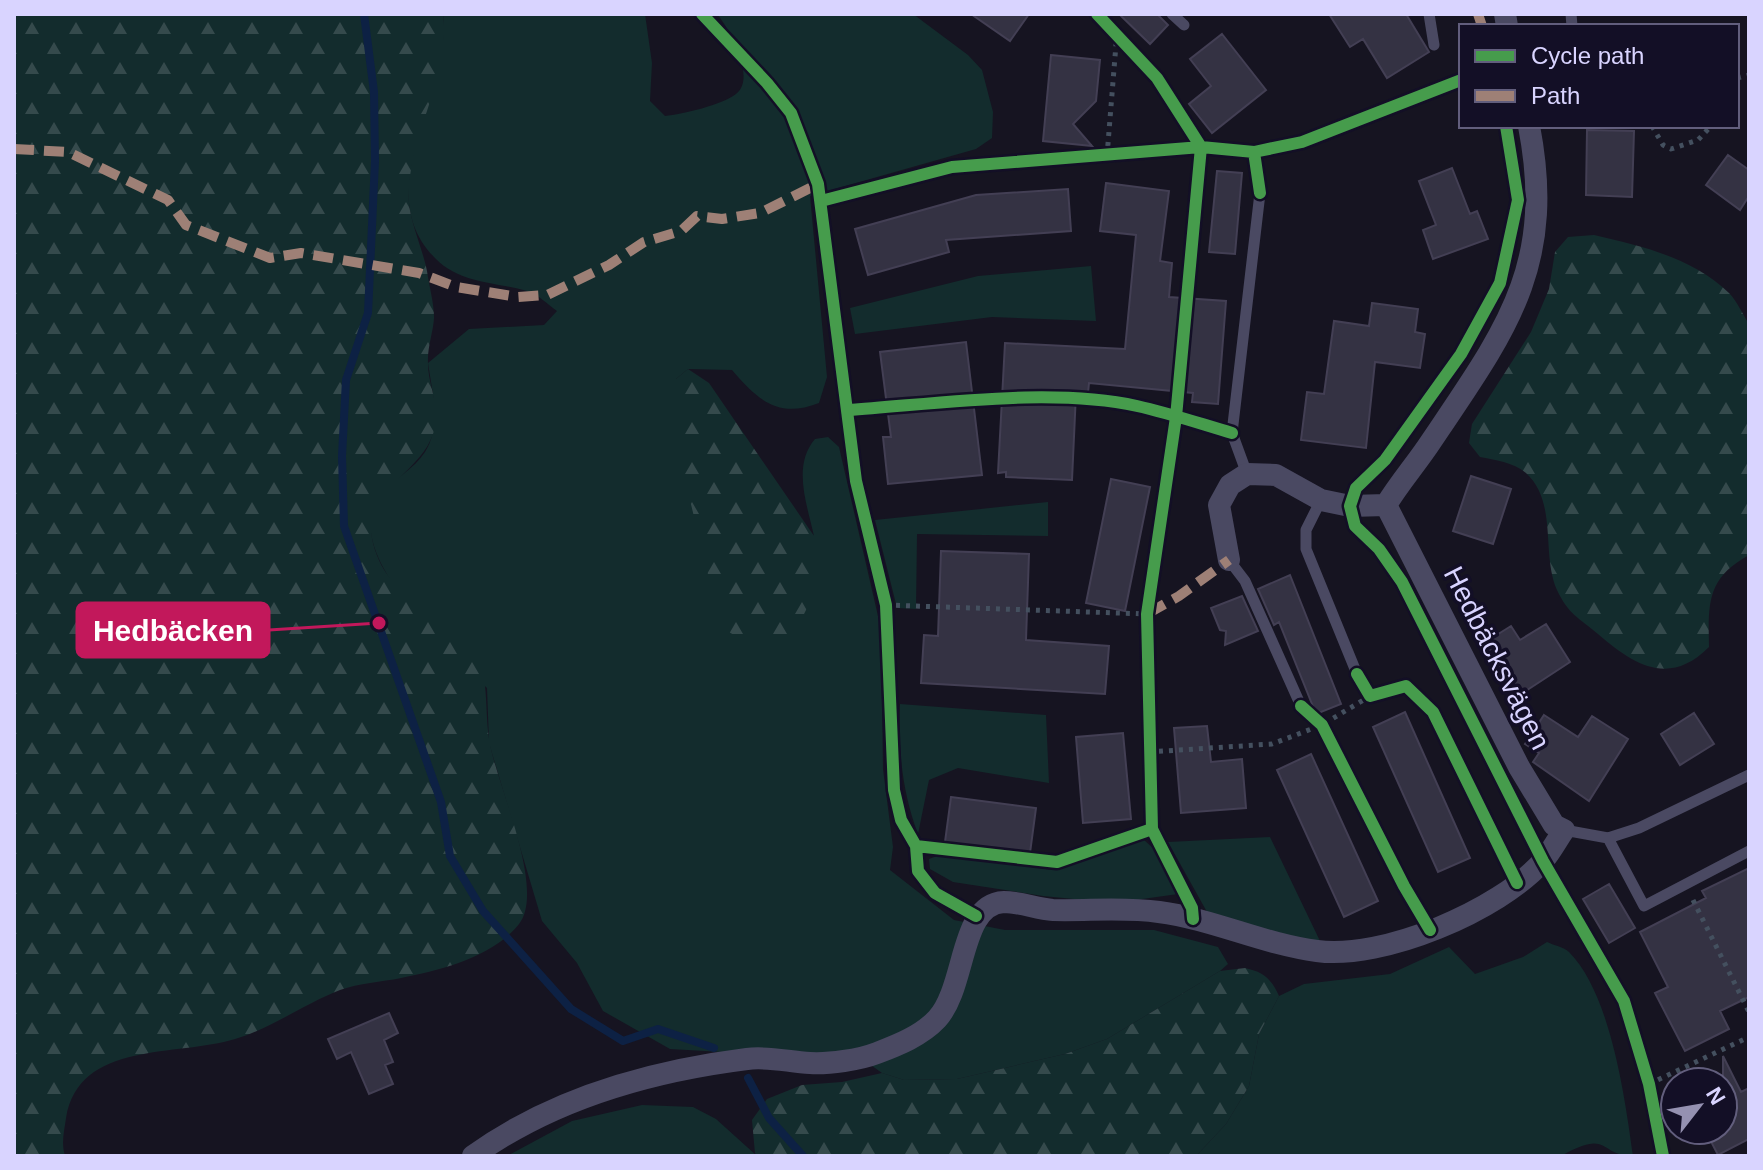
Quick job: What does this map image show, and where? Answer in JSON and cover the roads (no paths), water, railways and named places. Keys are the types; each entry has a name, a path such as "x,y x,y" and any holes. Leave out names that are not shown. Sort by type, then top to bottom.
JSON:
{"street":[{"path":"1229,560 1219,505 1230,485 1247,474 1276,475 1321,500 1363,508 1386,505 1511,317 1527,280 1537,219 1538,185 1529,128"},
{"name":"Hedbäcksvägen","path":"1386,505 1519,767 1554,825 1564,830"},
{"path":"473,1156 551,1111 616,1086 749,1058 813,1063 873,1055 912,1039 937,1019 955,991 970,931 981,910 988,906 1004,902 1049,910 1159,912 1303,948 1357,953 1395,946 1476,908 1530,873 1564,830"}],"lane":[{"path":"1172,14 1184,25"},
{"path":"1429,14 1434,45"},
{"path":"1247,474 1232,433 1260,193"},
{"path":"1321,500 1306,530 1306,549 1357,674"},
{"path":"1229,560 1245,581 1301,706"},
{"path":"1564,830 1608,838 1639,828 1749,775"},
{"path":"1608,838 1644,906 1749,851"}],"waterway":[{"path":"364,14 374,92 375,161 368,313 346,380 342,456 344,526 441,802 450,856 483,911 571,1009 623,1041 658,1029 714,1048"},
{"path":"748,1078 769,1118 803,1156"}],"place":[{"name":"Hedbäcken","path":"379,623"}]}
